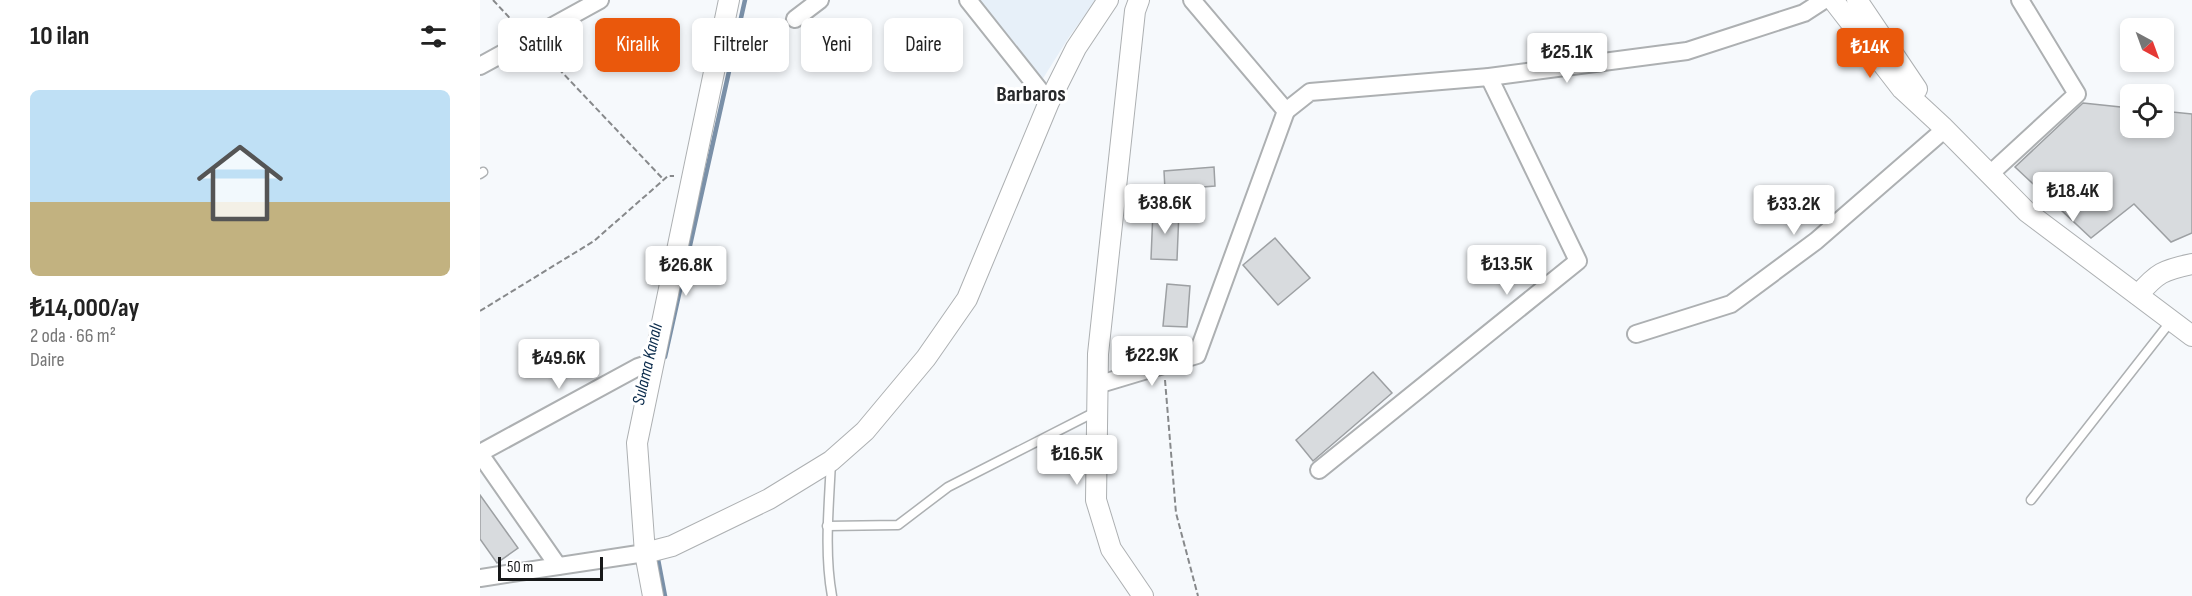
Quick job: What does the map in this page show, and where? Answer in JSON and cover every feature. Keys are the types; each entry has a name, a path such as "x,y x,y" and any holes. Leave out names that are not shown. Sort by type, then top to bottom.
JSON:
{"street":[{"path":"566,18 600,0"},
{"path":"653,596 637,443 729,0"},
{"path":"795,19 820,0"},
{"path":"968,0 1049,102"},
{"path":"480,578 649,552 672,546 769,499 831,461 873,422 926,358 967,299 1049,102 1076,48 1108,0"},
{"path":"1139,0 1135,11 1100,330 1096,501 1111,549 1143,596"},
{"path":"1192,0 1286,111"},
{"path":"1097,385 1197,355 1286,111 1310,92 1489,77 1687,51 1804,13 1824,0"},
{"path":"1833,0 1902,89 2027,212 2192,336"},
{"path":"1857,0 1943,127"},
{"path":"1990,174 2077,94 2020,0"},
{"path":"480,66 498,56"},
{"path":"1319,470 1578,261 1489,77"},
{"path":"1635,334 1731,304 1816,241 1943,127"},
{"path":"2138,295 2154,277 2170,269 2192,264"},
{"path":"558,566 480,453 638,367 653,362"}],"lane":[{"path":"2031,500 2172,320"},
{"path":"827,526 898,525 948,487 1097,411"},
{"path":"831,461 827,526 829,580 832,596"}],"path":[{"path":"493,0 510,18"},
{"path":"561,72 663,180"},
{"path":"480,311 594,241 668,176 692,176"},
{"path":"1163,365 1176,513 1198,596"}],"shaded area":[{"path":"978,0 1096,0 1042,80"}],"building":[{"path":"2083,103 2120,107 2120,138 2174,138 2174,112 2192,114 2192,233 2171,242 2134,204 2091,238 2015,167"},
{"path":"1214,167 1215,186 1165,190 1164,171"},
{"path":"1153,210 1179,211 1177,260 1151,259"},
{"path":"1275,238 1310,278 1278,305 1243,265"},
{"path":"1167,284 1190,286 1187,327 1163,326"},
{"path":"1373,372 1392,393 1313,461 1296,440"},
{"path":"480,495 518,548 497,563 480,539"}],"waterway":[{"name":"Sulama Kanalı","path":"665,357 745,0"},
{"name":"Sulama Kanalı","path":"657,554 665,596"}],"district":[{"name":"Barbaros","path":"1031,93"}]}
